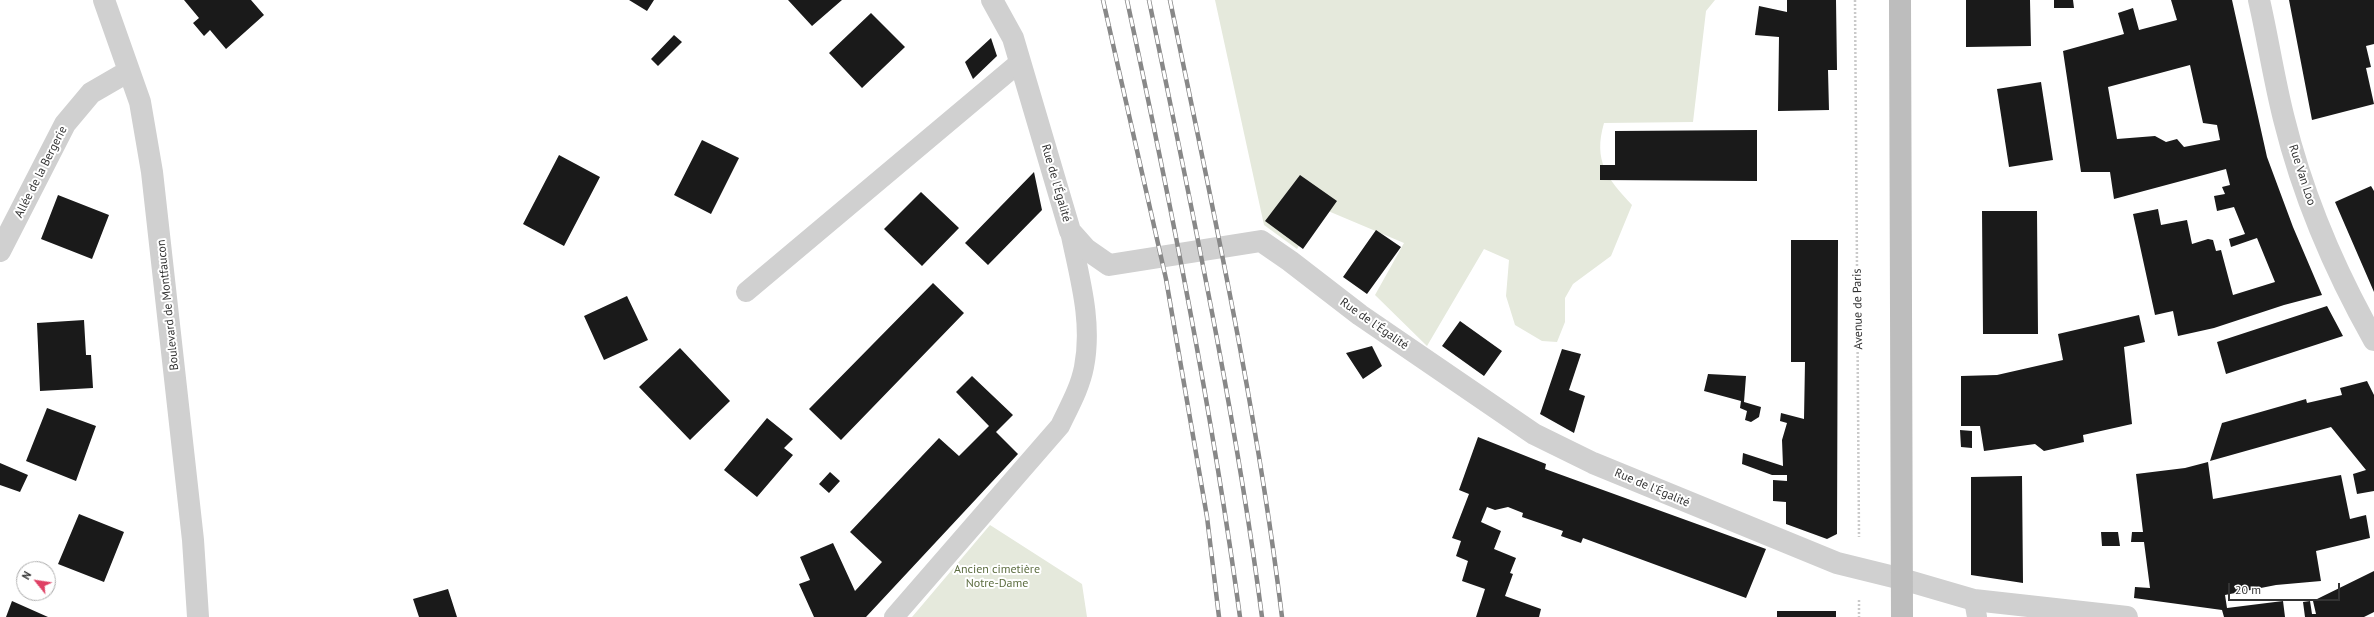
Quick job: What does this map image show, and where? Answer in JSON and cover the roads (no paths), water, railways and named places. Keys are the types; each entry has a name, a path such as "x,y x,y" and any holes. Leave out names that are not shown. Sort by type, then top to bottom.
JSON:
{"main road":[{"path":"1900,0 1902,617"}],"street":[{"name":"Boulevard de Montfaucon","path":"104,0 140,102 154,187 193,540 198,617"},
{"name":"Rue de l'Égalité","path":"992,0 1013,38 1070,231 1086,249 1110,265 1261,241 1290,261 1322,288 1360,315 1534,434 1593,463 1670,496 1836,563 1902,579 1976,608 2127,617"},
{"name":"Rue Van Loo","path":"2259,0 2284,119 2305,190 2339,271 2374,340"},
{"name":"Allée de la Bergerie","path":"0,251 65,124 91,93 129,71"}],"lane":[{"path":"746,292 1020,62"},
{"path":"894,617 1060,426 1074,397 1084,368 1088,340 1087,314 1070,231"}],"railway":[{"path":"1103,0 1166,279 1207,517 1219,617"},
{"path":"1127,0 1190,308 1217,462 1240,617"},
{"path":"1149,0 1211,308 1239,462 1262,617"},
{"path":"1170,0 1247,384 1272,539 1282,617"}],"park label":[{"name":"Ancien cimetière Notre-Dame","path":"997,577"}]}
